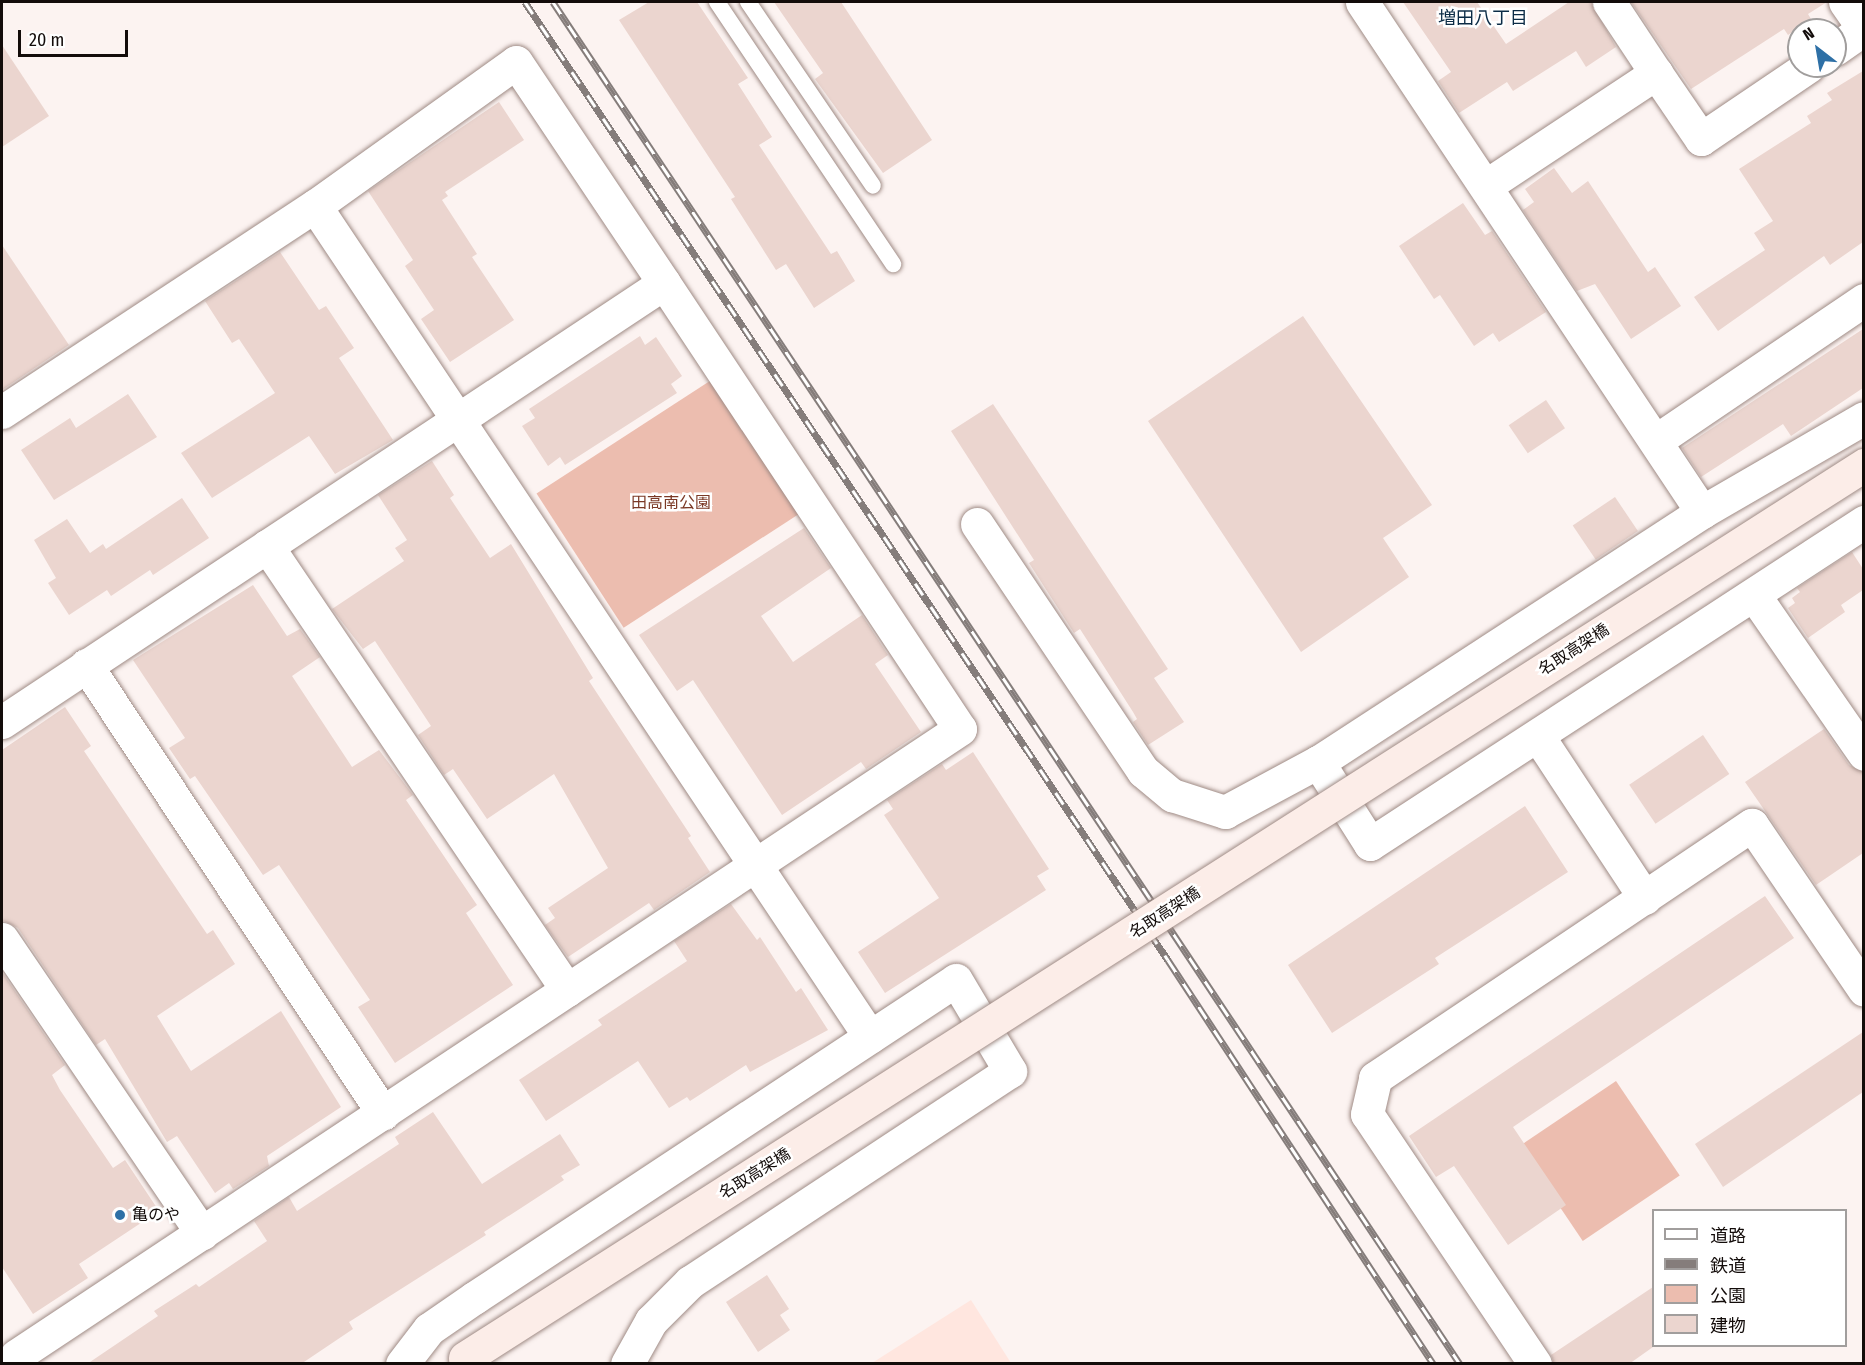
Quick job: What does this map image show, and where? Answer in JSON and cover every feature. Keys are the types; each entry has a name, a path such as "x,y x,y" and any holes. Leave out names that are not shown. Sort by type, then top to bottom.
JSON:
{"main road":[{"name":"名取高架橋","path":"465,1358 1863,465"}],"street":[{"path":"1362,2 1487,185 1657,440 1702,512"},
{"path":"1609,2 1701,139 1791,78"},
{"path":"1845,2 1863,29 1847,40"},
{"path":"2,412 315,206 516,62 960,729 202,1233 13,1352"},
{"path":"1487,185 1656,73"},
{"path":"315,206 870,1037"},
{"path":"2,722 664,283"},
{"path":"1657,440 1863,300"},
{"path":"978,524 1143,771 1172,795 1225,812 1318,762 1702,512 1863,418"},
{"path":"1318,762 1370,844 1863,522"},
{"path":"267,546 567,990"},
{"path":"1754,595 1863,754"},
{"path":"86,666 383,1113"},
{"path":"1538,736 1645,898"},
{"path":"1535,1364 1367,1114 1375,1078 1752,825 1863,990"},
{"path":"2,939 202,1233"},
{"path":"402,1364 429,1329 465,1304 956,980 1010,1071 690,1282 651,1321 627,1364"}],"lane":[{"path":"717,2 893,264"},
{"path":"748,2 873,186"}],"shaded area":[{"path":"971,1300 1011,1363 872,1363"}],"green space":[{"name":"田高南公園","path":"716,377 803,511 624,628 537,494"},
{"path":"1616,1081 1680,1176 1583,1241 1519,1146"}],"building":[{"path":"649,2 697,2 748,78 738,84 772,137 759,145 831,254 837,251 855,281 814,308 786,264 776,270 731,199 735,197 619,20"},
{"path":"774,2 841,2 932,140 883,173 815,79 823,73"},
{"path":"1403,2 1477,2 1506,44 1569,2 1591,2 1616,47 1586,67 1576,51 1513,91 1507,82 1459,113 1438,81 1451,72"},
{"path":"1631,2 1827,2 1808,14 1810,18 1787,18 1787,34 1784,29 1691,89"},
{"path":"2,45 49,116 2,147"},
{"path":"1863,71 1863,242 1830,265 1824,256 1718,331 1694,297 1765,250 1754,233 1773,221 1739,169 1811,123 1807,116 1832,100 1827,93"},
{"path":"499,102 524,140 445,192 448,196 442,200 477,254 472,257 514,320 450,362 421,319 434,310 405,266 413,260 368,191"},
{"path":"1554,168 1572,193 1588,181 1648,272 1655,267 1681,306 1631,339 1595,284 1577,291 1523,210 1534,202 1525,189"},
{"path":"1463,203 1485,235 1492,231 1546,312 1499,342 1493,333 1474,346 1440,295 1434,299 1399,246"},
{"path":"2,245 69,345 2,390"},
{"path":"280,252 319,310 326,306 354,348 339,358 393,440 335,474 309,436 212,498 181,453 275,393 239,339 232,343 205,301"},
{"path":"1303,316 1432,505 1383,538 1409,577 1301,652 1148,421"},
{"path":"1863,329 1863,388 1791,436 1783,424 1701,477 1682,448"},
{"path":"640,336 645,345 656,337 682,376 671,384 677,393 565,465 560,457 548,466 522,426 535,418 529,409"},
{"path":"128,394 157,437 54,500 21,450 70,418 76,428"},
{"path":"1546,400 1565,428 1528,453 1509,425"},
{"path":"993,404 1168,669 1154,678 1184,722 1148,745 1133,722 1137,719 1133,712 1080,629 1074,633 1029,563 1034,560 951,431"},
{"path":"432,461 454,495 450,498 490,558 511,544 593,678 589,681 691,836 688,838 710,872 654,910 649,903 568,957 545,925 555,918 548,908 608,868 554,774 487,819 453,769 444,775 418,735 431,726 375,641 363,649 332,609 404,561 395,548 407,540 378,495"},
{"path":"1615,497 1638,531 1596,560 1573,526"},
{"path":"182,498 209,538 153,575 150,570 111,596 107,590 69,615 48,583 56,578 34,540 67,519 90,553 103,544 106,549"},
{"path":"804,528 831,568 761,616 793,662 862,615 888,655 875,664 921,732 866,769 861,762 782,815 693,680 677,691 639,635"},
{"path":"1852,552 1863,569 1863,590 1841,605 1845,612 1808,638 1788,608 1795,603 1792,598 1800,592 1797,588"},
{"path":"253,585 287,636 300,629 320,657 292,676 352,767 379,750 413,795 406,800 477,905 466,913 513,985 395,1063 358,1007 370,1000 279,865 263,875 195,776 190,779 169,748 185,738 133,660"},
{"path":"65,707 91,746 84,751 207,934 213,930 235,964 157,1016 191,1071 281,1011 341,1107 267,1156 269,1166 233,1189 229,1183 215,1193 177,1136 167,1142 105,1039 96,1045 18,928 2,920 2,750"},
{"path":"1824,729 1849,765 1863,772 1863,853 1816,885 1745,782"},
{"path":"1703,735 1729,774 1655,824 1629,785"},
{"path":"973,752 1049,869 1037,876 1046,890 885,993 858,952 939,898 884,815 893,809 887,800 942,764 946,770"},
{"path":"1525,806 1568,872 1435,958 1439,964 1332,1033 1288,965"},
{"path":"1765,896 1794,938 1513,1127 1566,1205 1508,1245 1454,1166 1436,1177 1409,1136"},
{"path":"731,904 757,940 760,937 796,992 801,988 828,1030 750,1072 746,1065 690,1101 687,1097 669,1108 638,1061 546,1121 519,1080 602,1025 598,1020 687,961 674,941"},
{"path":"2,972 65,1065 52,1075 60,1090 113,1168 125,1160 159,1211 79,1264 88,1278 33,1314 2,1267"},
{"path":"1863,1032 1863,1092 1723,1187 1695,1144"},
{"path":"433,1112 482,1184 560,1134 580,1165 561,1176 564,1180 484,1232 486,1235 349,1322 353,1329 301,1364 87,1364 158,1316 154,1311 196,1284 199,1287 267,1241 254,1221 289,1197 297,1211 399,1144 395,1137"},
{"path":"767,1275 789,1309 780,1315 790,1330 758,1352 726,1302"},
{"path":"1652,1288 1653,1347 1629,1364 1554,1364 1551,1355"}],"railway":[{"path":"525,2 1168,960 1433,1364"},
{"path":"553,2 1460,1364"}],"place":[{"name":"亀のや","path":"120,1215"}],"district":[{"name":"増田八丁目","path":"1483,18"}]}
